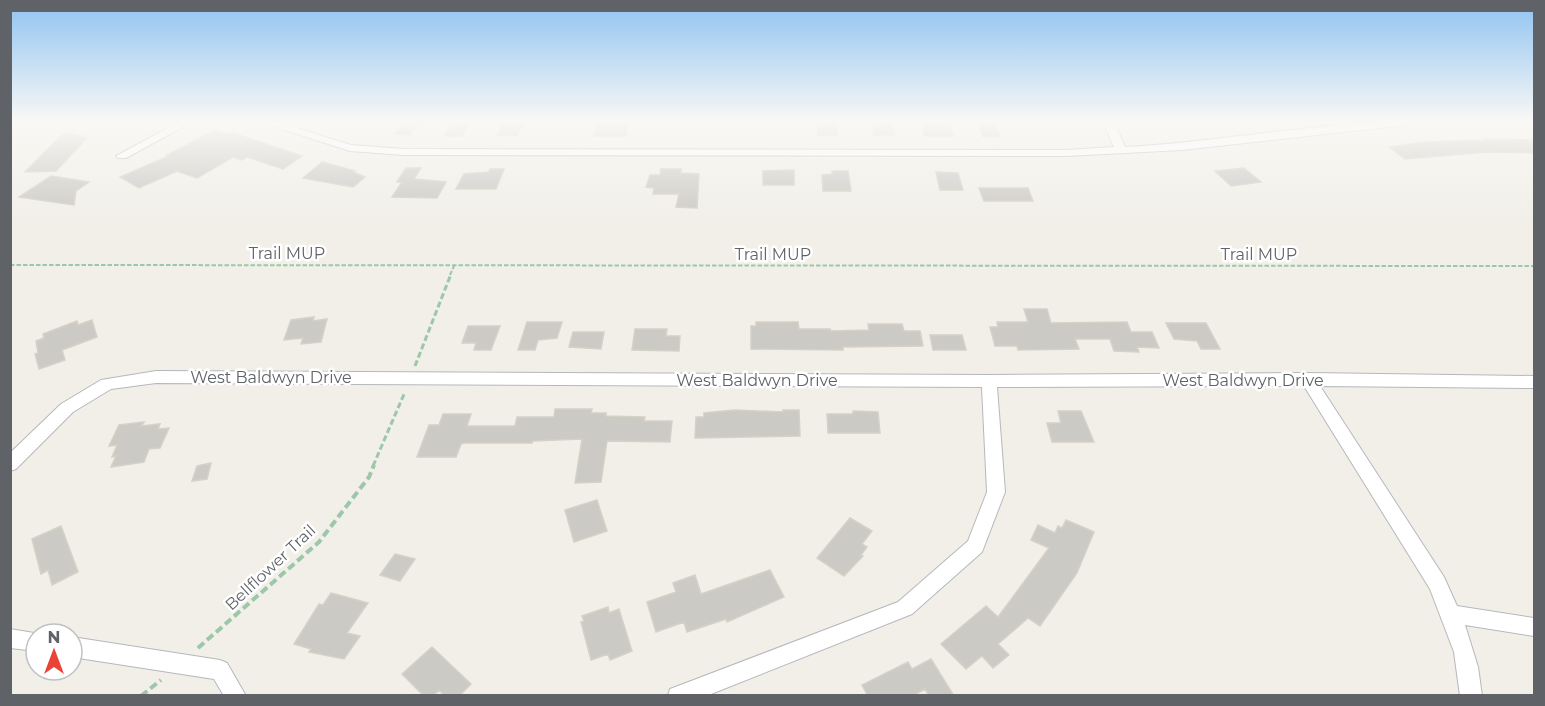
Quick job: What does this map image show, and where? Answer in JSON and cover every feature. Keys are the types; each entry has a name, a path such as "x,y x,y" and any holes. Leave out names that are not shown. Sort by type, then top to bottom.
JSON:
{"street":[{"name":"West Baldwyn Drive","path":"10,464 67,408 107,384 156,376 989,381 1308,379 1534,382"},
{"path":"1308,379 1420,553 1452,614 1462,646 1471,696"},
{"path":"678,696 905,608 975,546 996,492 989,381"},
{"path":"1452,614 1534,627"},
{"path":"84,649 220,670 236,696"}],"path":[{"name":"Trail MUP","path":"10,265 1534,266"},
{"name":"Bellflower Trail","path":"141,696 319,542 369,477 411,378 454,266"}],"building":[{"path":"42,155 71,155 56,171 25,172"},
{"path":"167,155 302,156 283,169 247,157 242,160 233,157 197,178 177,171 139,188 120,177 169,156"},
{"path":"1400,155 1453,155 1405,159"},
{"path":"322,162 355,171 353,172 365,177 353,187 303,178"},
{"path":"406,168 421,168 414,179 446,182 437,198 392,197 402,182 397,182"},
{"path":"1244,168 1261,182 1231,186 1215,171"},
{"path":"490,169 504,169 496,189 456,189 464,174 489,172"},
{"path":"661,169 681,169 681,173 699,174 697,208 676,207 679,194 653,194 654,188 646,187 650,175 660,175"},
{"path":"794,170 794,185 763,185 763,171"},
{"path":"832,171 848,171 851,191 823,191 822,175 833,174"},
{"path":"936,172 958,173 963,190 940,190"},
{"path":"51,176 89,182 76,191 74,205 19,197"},
{"path":"979,188 1028,188 1033,201 984,201"},
{"path":"1024,309 1047,309 1051,323 1127,322 1131,332 1152,332 1159,348 1137,347 1139,352 1114,351 1110,339 1075,339 1079,349 1018,350 1017,346 995,346 990,327 998,327 997,322 1028,322"},
{"path":"314,317 313,321 327,319 321,342 301,344 303,338 284,340 291,320"},
{"path":"92,320 97,337 62,350 65,360 39,369 35,354 38,353 36,341 44,338 43,334 77,321 78,325"},
{"path":"527,322 562,322 557,338 538,340 535,350 518,350"},
{"path":"756,322 798,322 799,329 830,329 831,331 869,330 868,324 902,324 904,331 920,331 923,346 843,347 843,350 751,349 751,326 756,326"},
{"path":"1166,323 1206,323 1220,349 1201,349 1197,341 1174,339"},
{"path":"468,326 500,326 491,350 474,350 476,343 462,343"},
{"path":"635,329 667,329 666,336 680,336 679,351 632,350"},
{"path":"573,332 604,332 601,349 569,347"},
{"path":"930,335 962,335 966,350 933,350"},
{"path":"555,409 592,409 591,413 606,413 606,416 645,417 644,421 672,421 670,442 607,441 601,482 575,483 582,439 533,441 532,443 464,443 461,444 456,457 417,457 429,425 439,425 443,414 471,414 467,426 515,426 517,417 554,417"},
{"path":"735,410 783,412 783,410 799,410 800,436 695,438 696,417 704,417 704,413"},
{"path":"853,411 878,412 880,433 828,433 827,414 853,414"},
{"path":"1058,411 1081,411 1094,442 1052,442 1047,423 1061,423"},
{"path":"144,422 141,426 160,424 158,429 169,428 160,448 149,449 144,462 111,467 116,456 112,457 117,445 109,446 119,425"},
{"path":"211,463 207,479 192,481 197,466"},
{"path":"597,500 607,531 574,542 565,510"},
{"path":"850,518 872,531 862,544 867,547 861,555 863,556 844,576 817,558"},
{"path":"1066,520 1094,532 1077,573 1040,626 1028,618 998,644 1009,655 993,668 982,656 966,669 941,644 986,606 998,617 1049,548 1031,540 1038,525 1055,533 1058,526 1062,528"},
{"path":"61,526 78,572 52,585 48,570 41,574 32,539"},
{"path":"395,554 415,559 400,581 380,575"},
{"path":"770,570 784,597 727,622 726,619 687,632 684,622 656,632 647,602 676,592 673,583 695,575 701,594"},
{"path":"331,593 368,603 347,633 360,636 344,659 309,652 311,649 294,644 319,604 323,605"},
{"path":"608,607 609,613 619,609 632,651 610,660 608,654 591,660 581,622 584,621 582,616"},
{"path":"432,647 471,684 459,696 445,696 439,690 433,696 424,696 402,674"},
{"path":"931,659 954,696 929,696 925,689 912,696 868,696 862,685 908,662 912,669"}]}
